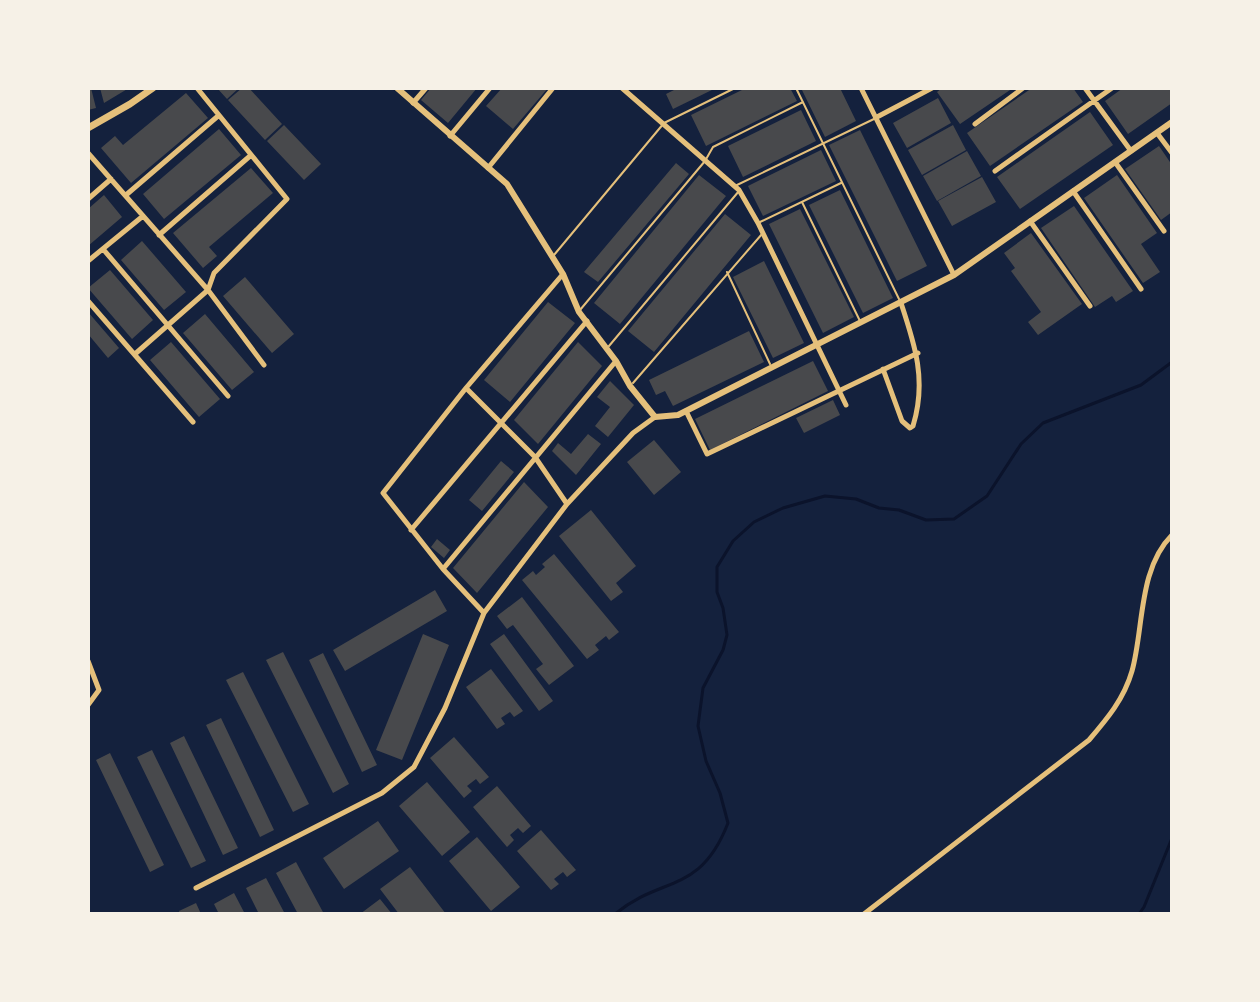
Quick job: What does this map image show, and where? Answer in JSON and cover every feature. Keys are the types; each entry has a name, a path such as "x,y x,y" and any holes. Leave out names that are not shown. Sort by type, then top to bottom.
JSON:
{"main road":[{"path":"88,128 153,88"}],"street":[{"path":"135,354 208,290 214,273 287,199 197,88"},
{"path":"397,88 507,184 563,274 579,312 655,417"},
{"path":"412,104 426,88"},
{"path":"450,136 490,88"},
{"path":"488,168 553,88"},
{"path":"622,88 737,188 758,223 846,405"},
{"path":"861,88 954,275"},
{"path":"877,117 932,88"},
{"path":"975,124 1023,88"},
{"path":"1085,88 1131,151"},
{"path":"995,171 1112,88"},
{"path":"126,195 218,116"},
{"path":"196,888 382,793 414,767 445,708 484,613 567,504 633,433 655,417 678,415 954,275 1172,122"},
{"path":"1157,133 1172,153"},
{"path":"88,153 208,290 264,365"},
{"path":"159,235 250,156"},
{"path":"1115,162 1164,231"},
{"path":"88,199 111,179"},
{"path":"1073,191 1141,289"},
{"path":"88,261 143,216"},
{"path":"1029,221 1090,306"},
{"path":"103,249 228,396"},
{"path":"484,613 443,569 383,493 466,388 563,274"},
{"path":"88,301 193,422"},
{"path":"883,369 902,421 910,428 916,413 918,353 901,303"},
{"path":"411,530 587,321"},
{"path":"686,411 707,454 918,353"},
{"path":"443,569 616,361"},
{"path":"466,388 535,457 567,504"},
{"path":"864,914 1089,740 1115,710 1132,673 1155,560 1172,535"},
{"path":"88,661 99,690 88,705"}],"lane":[{"path":"551,258 664,123 735,88"},
{"path":"796,88 901,303"},
{"path":"579,312 705,161 713,147 803,102"},
{"path":"607,348 737,188 877,117"},
{"path":"758,223 842,182"},
{"path":"802,202 860,322"},
{"path":"630,386 763,233"},
{"path":"727,272 772,369"}],"building":[{"path":"88,88 91,88 96,108 88,110"},
{"path":"100,88 129,88 104,103"},
{"path":"217,88 239,88 227,99"},
{"path":"242,88 249,88 282,124 265,140 228,100"},
{"path":"431,88 477,88 448,123 421,100"},
{"path":"502,88 548,88 513,129 486,106"},
{"path":"678,88 716,88 673,109 666,94"},
{"path":"746,88 790,88 797,101 706,146 691,115"},
{"path":"801,88 840,88 856,121 825,137"},
{"path":"942,88 1013,88 960,124 937,92"},
{"path":"1032,88 1073,88 1083,102 990,166 967,133"},
{"path":"1123,88 1172,88 1172,103 1128,134 1105,101"},
{"path":"186,93 208,118 131,183 101,148 115,136 123,145"},
{"path":"938,98 951,123 907,148 893,123"},
{"path":"801,110 816,141 743,177 728,146"},
{"path":"1090,112 1113,145 1020,209 997,177"},
{"path":"284,125 321,164 304,180 267,141"},
{"path":"953,125 966,150 922,175 908,150"},
{"path":"219,129 241,155 164,219 143,194"},
{"path":"860,130 927,266 897,281 829,145"},
{"path":"1159,146 1172,165 1172,212 1161,220 1125,169"},
{"path":"821,150 836,181 763,216 748,186"},
{"path":"967,151 981,176 937,201 923,176"},
{"path":"676,163 689,174 598,282 584,272"},
{"path":"251,168 273,193 209,247 217,256 203,268 173,233"},
{"path":"699,175 726,196 620,324 594,303"},
{"path":"1117,175 1157,233 1141,244 1160,272 1143,283 1084,198"},
{"path":"982,177 996,202 952,226 938,201"},
{"path":"840,190 893,298 863,313 809,205"},
{"path":"104,195 122,217 88,246 88,209"},
{"path":"1074,206 1133,291 1116,302 1112,296 1095,307 1041,228"},
{"path":"800,209 854,317 823,333 769,224"},
{"path":"725,214 751,235 654,352 628,331"},
{"path":"1031,233 1082,304 1038,335 1028,322 1041,312 1011,271 1015,268 1004,253"},
{"path":"142,241 186,292 164,310 121,260"},
{"path":"764,261 804,343 773,358 733,277"},
{"path":"110,270 153,320 132,339 88,288"},
{"path":"245,277 294,334 272,353 223,296"},
{"path":"548,302 575,323 510,402 484,380"},
{"path":"88,312 119,348 108,358 88,334"},
{"path":"205,314 254,372 232,390 183,333"},
{"path":"749,331 764,362 673,406 665,391 656,395 649,380"},
{"path":"171,342 220,399 199,417 150,360"},
{"path":"578,342 602,366 538,444 514,420"},
{"path":"813,361 828,391 710,450 695,419"},
{"path":"610,381 634,405 608,437 595,426 610,407 597,397"},
{"path":"833,400 840,415 804,433 796,418"},
{"path":"588,434 601,444 576,475 552,451 558,443 571,454"},
{"path":"654,440 681,472 654,495 627,462"},
{"path":"501,461 514,472 482,511 469,500"},
{"path":"524,482 548,507 477,593 453,568"},
{"path":"591,510 636,566 616,583 623,592 611,601 559,536"},
{"path":"437,539 450,550 444,558 431,547"},
{"path":"554,554 619,632 609,640 606,636 595,645 599,650 587,659 522,580 533,571 536,575 545,567 542,564"},
{"path":"435,590 447,611 345,671 333,650"},
{"path":"522,597 574,666 549,685 536,669 543,664 513,625 507,629 497,616"},
{"path":"423,634 449,645 402,760 376,750"},
{"path":"504,634 553,701 539,711 490,644"},
{"path":"283,652 349,784 333,793 266,660"},
{"path":"323,653 377,765 362,772 309,660"},
{"path":"491,669 523,711 514,717 510,712 501,718 505,724 497,729 466,687"},
{"path":"243,672 309,804 293,812 226,680"},
{"path":"221,718 274,830 260,837 206,725"},
{"path":"184,736 238,848 223,855 170,743"},
{"path":"454,737 489,777 480,784 476,779 467,786 472,791 464,798 430,758"},
{"path":"152,750 206,861 191,868 137,757"},
{"path":"110,753 164,865 150,872 96,760"},
{"path":"427,782 470,832 442,856 399,806"},
{"path":"497,786 531,826 523,833 518,828 510,835 514,840 507,847 473,807"},
{"path":"378,821 399,851 344,889 323,858"},
{"path":"541,830 576,870 567,877 563,872 554,879 559,884 551,890 517,851"},
{"path":"477,837 520,887 491,911 449,861"},
{"path":"296,862 324,914 298,914 276,873"},
{"path":"410,867 446,914 399,914 380,889"},
{"path":"266,878 285,914 259,914 246,888"},
{"path":"234,893 245,914 219,914 214,904"},
{"path":"380,899 392,914 360,914"},
{"path":"196,903 201,914 180,914 179,911"}],"waterway":[{"path":"615,914 632,902 692,873 717,846 728,823 720,793 706,761 698,726 703,688 723,650 727,635 717,592 717,567 733,541 754,522 783,508 825,496 856,499 926,520 954,519 987,496 1021,444 1043,423 1141,385 1172,362"},
{"path":"1139,914 1172,838"}]}
